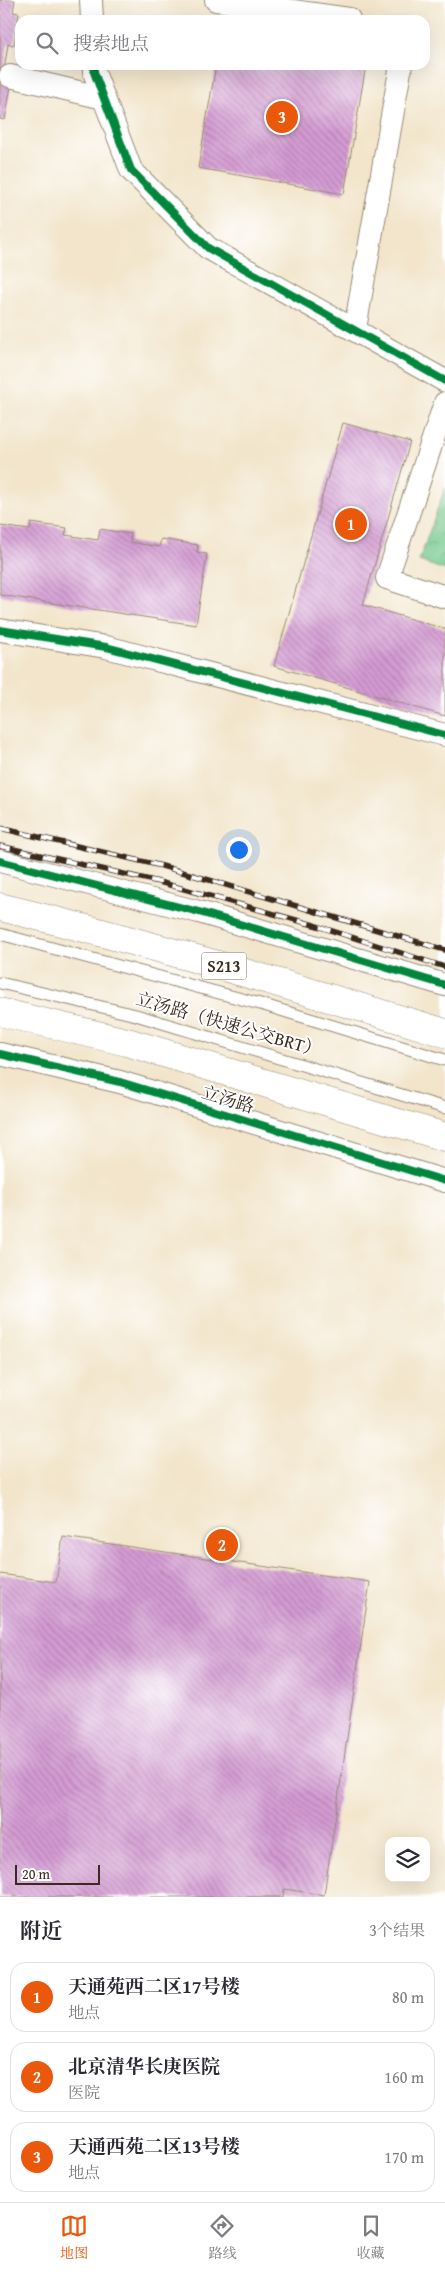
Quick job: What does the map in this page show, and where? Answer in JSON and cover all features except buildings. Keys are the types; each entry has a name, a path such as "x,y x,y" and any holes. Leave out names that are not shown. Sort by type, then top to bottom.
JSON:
{"main road":[{"name":"S213","path":"0,907 88,928 246,972 445,1033"},
{"name":"立汤路","path":"0,1012 127,1042 445,1137"}],"street":[{"path":"91,0 92,15"},
{"path":"216,0 351,13"},
{"path":"94,70 131,170 208,248 445,381"},
{"path":"355,329 400,70"},
{"path":"10,76 104,98"},
{"path":"445,403 387,578 445,597"},
{"path":"0,630 106,647 445,735"},
{"name":"S213","path":"0,861 199,912 445,984"},
{"name":"立汤路","path":"0,1054 120,1082 445,1181"}],"lane":[{"name":"立汤路（快速公交BRT）","path":"0,934 264,1005 445,1060"},
{"name":"立汤路（快速公交BRT）","path":"0,983 136,1015 445,1108"}],"green space":[{"path":"445,488 445,570 419,561"}],"railway":[{"path":"0,828 162,866 445,950"},
{"path":"0,846 159,882 314,925 445,967"}],"cycle path":[{"path":"94,70 131,170 208,248 445,381"},
{"path":"0,630 106,647 445,735"},
{"path":"0,861 199,912 445,985"},
{"path":"0,1054 120,1082 445,1181"}],"place":[{"name":"天通西苑二区13号楼","path":"282,117"},
{"name":"天通苑西二区17号楼","path":"351,524"},
{"name":"北京清华长庚医院","path":"222,1545"}]}
